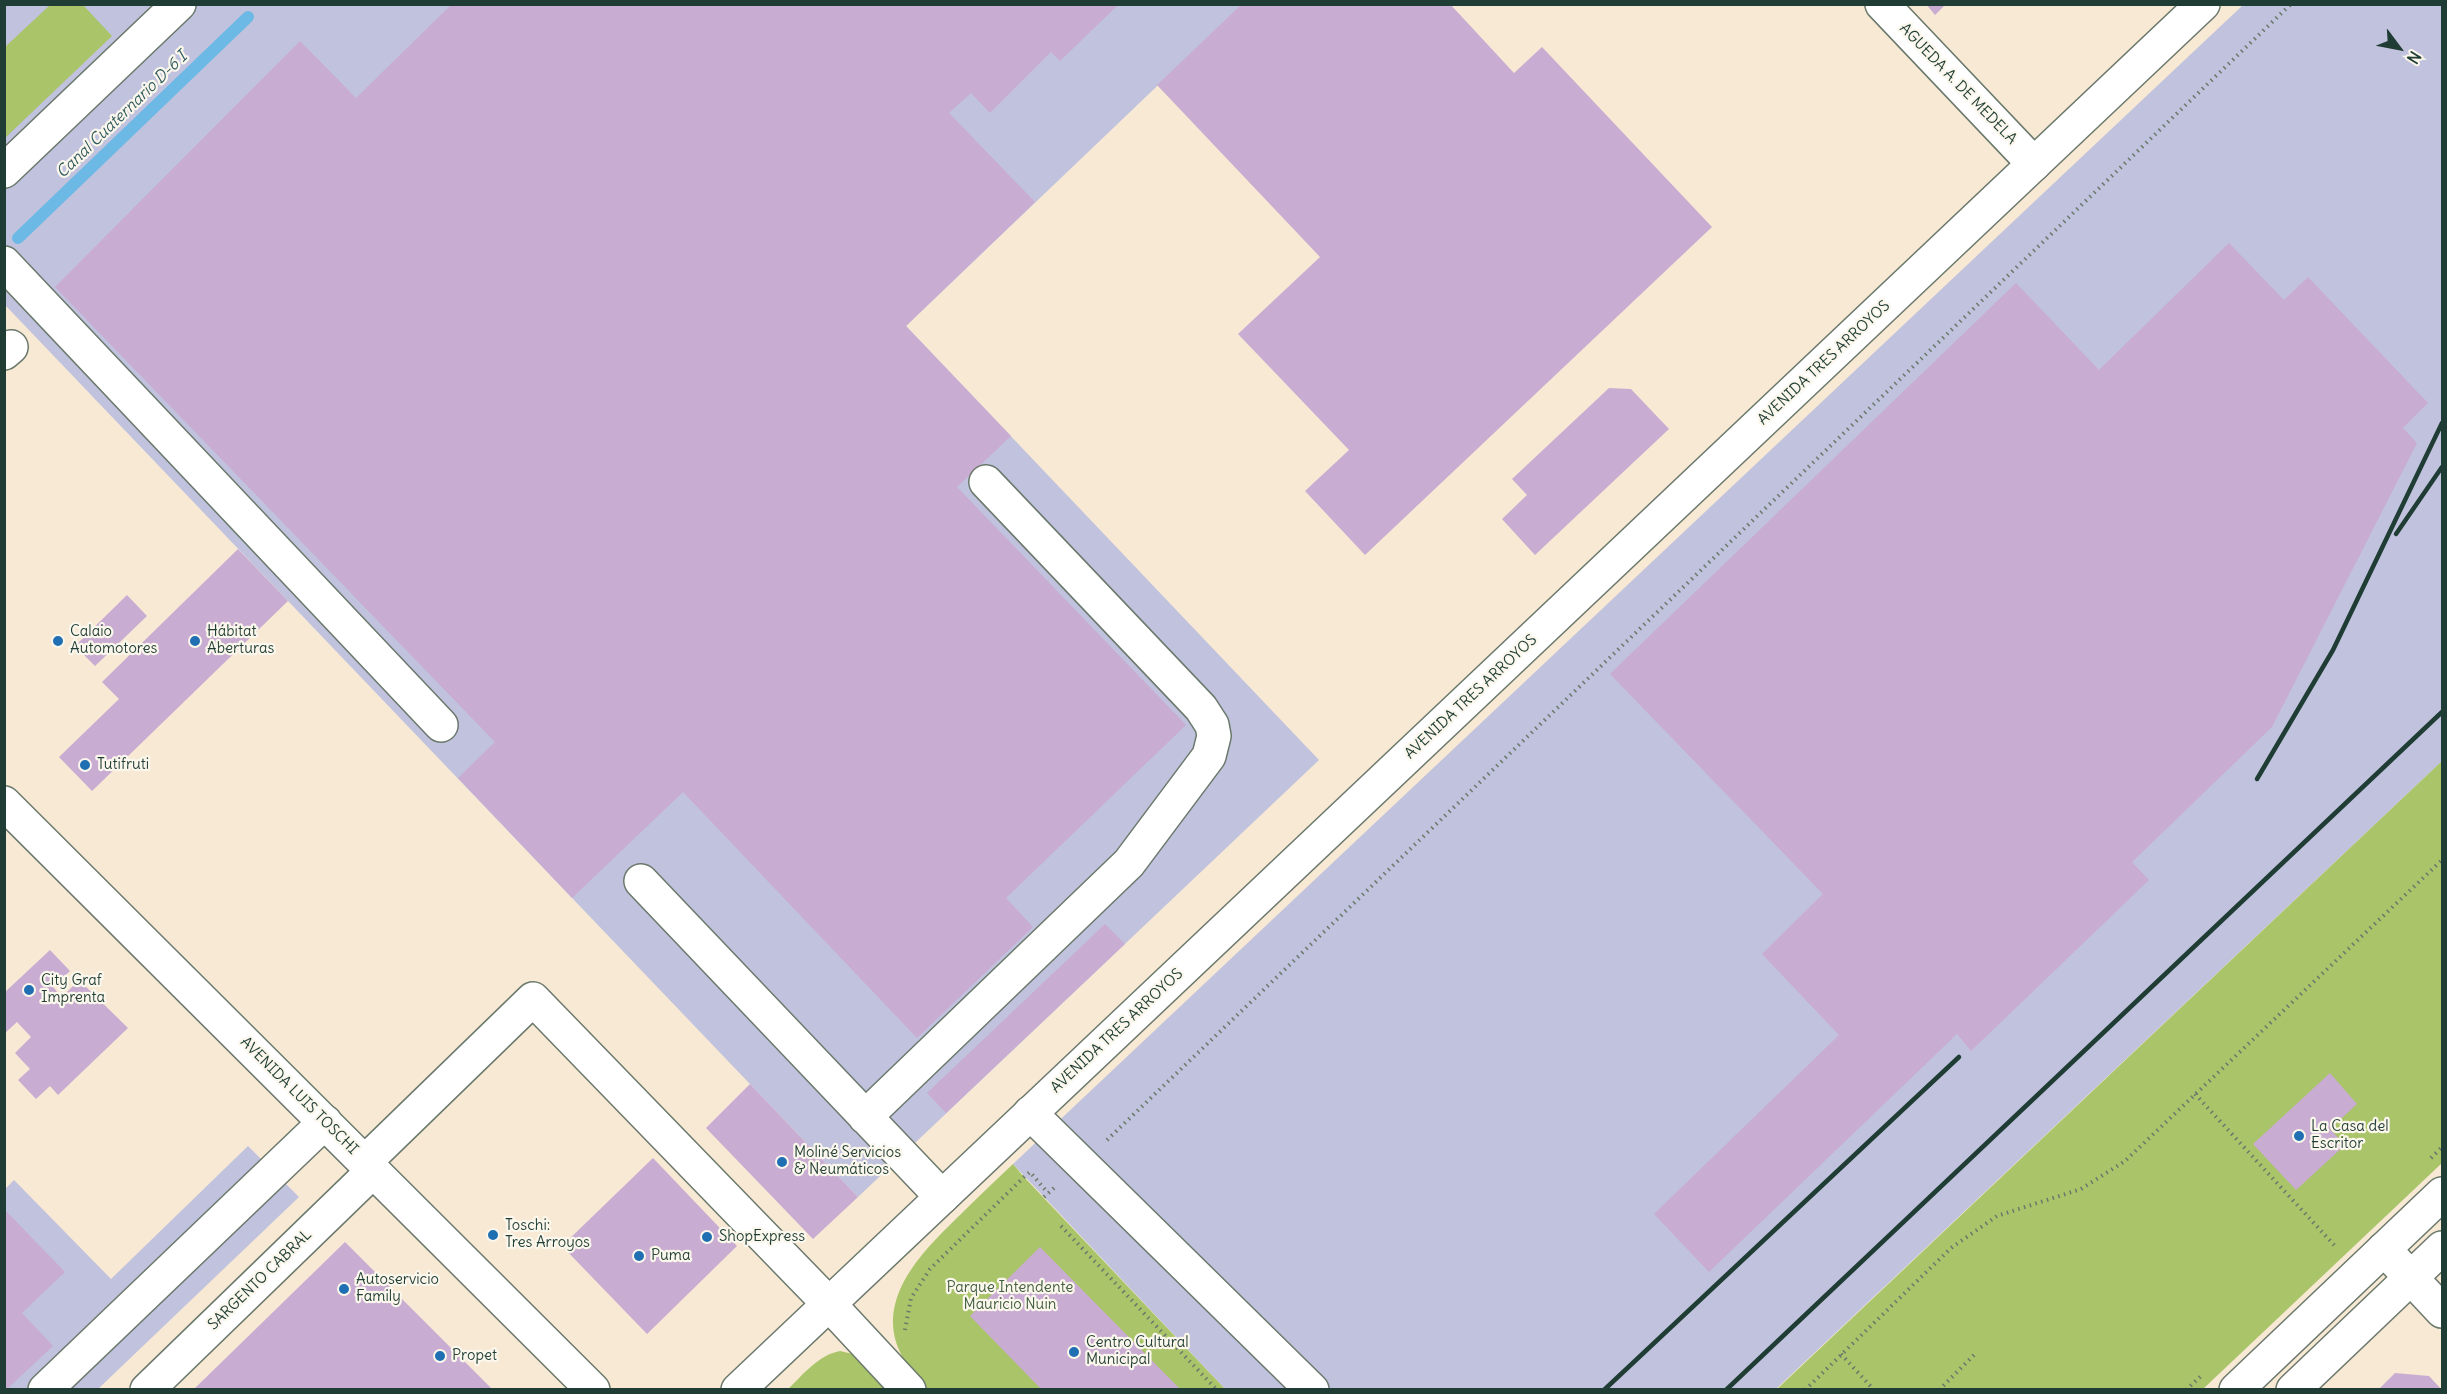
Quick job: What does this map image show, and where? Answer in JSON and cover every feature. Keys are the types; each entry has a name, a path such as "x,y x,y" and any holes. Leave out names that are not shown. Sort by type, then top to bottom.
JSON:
{"main road":[{"path":"4,171 178,4"},
{"name":"AGUEDA A. DE MEDELA","path":"1882,4 2034,164"},
{"name":"AVENIDA TRES ARROYOS","path":"738,1389 2203,4"},
{"path":"4,263 441,725"},
{"path":"865,1117 1129,863 1203,767 1213,746 1212,725 1201,708 986,482"},
{"name":"AVENIDA LUIS TOSCHI","path":"4,803 593,1389"},
{"path":"641,881 942,1197"},
{"name":"SARGENTO CABRAL","path":"147,1389 533,999 829,1304"},
{"path":"1030,1113 1312,1389"},
{"path":"45,1389 325,1122"},
{"path":"2236,1389 2442,1194"},
{"path":"2293,1389 2442,1248"},
{"path":"2384,1249 2442,1311"},
{"path":"829,1304 909,1389"}],"path":[{"path":"1044,1197 2291,4"},
{"path":"1804,1389 1950,1248 1973,1231 1997,1216 2081,1189 2125,1161 2442,860"},
{"path":"2195,1094 2337,1247"},
{"path":"904,1338 911,1298 930,1269 1030,1172 1048,1193"},
{"path":"1061,1226 1217,1389"},
{"path":"1939,1389 1976,1353"},
{"path":"1841,1354 1874,1389"}],"shaded area":[{"path":"5,5 1242,5 906,326 1319,760 858,1197 5,305"},
{"path":"2243,5 2442,5 2442,761 1776,1389 1225,1389 1013,1164"},
{"path":"248,1146 299,1197 98,1389 5,1390 4,1190 14,1180 111,1279"}],"green space":[{"path":"50,5 83,5 112,36 5,138 5,47"},
{"path":"2442,761 2442,1163 2203,1389 1776,1390"},
{"name":"Parque Intendente Mauricio Nuin","path":"1013,1164 1225,1389 926,1389 905,1363 894,1332 894,1312 899,1294 907,1276 932,1243"},
{"path":"840,1351 857,1355 892,1390 787,1390 818,1361"}],"building":[{"path":"1242,4 1450,4 1514,73 1542,47 1712,227 1365,555 1305,491 1349,450 1238,334 1320,257 1157,85"},
{"path":"1926,4 1946,4 1935,15"},
{"path":"451,5 1118,5 1060,61 1051,52 990,113 971,93 949,113 1035,202 906,326 1011,436 957,487 1186,725 1006,898 1033,927 917,1038 683,792 572,898 458,778 495,742 55,287 300,41 356,98"},
{"path":"2229,243 2284,300 2308,277 2428,403 2403,428 2417,443 2272,727 2132,862 2149,880 1971,1051 1957,1034 1709,1272 1654,1214 1839,1035 1762,954 1823,894 1610,674 2016,283 2099,370"},
{"path":"1609,388 1631,389 1669,429 1535,555 1502,519 1527,495 1512,479"},
{"name":"Hábitat Aberturas","path":"238,549 288,601 92,791 59,757 119,699 102,682"},
{"path":"127,595 147,616 95,666 75,646"},
{"path":"1105,924 1125,944 946,1113 927,1093"},
{"path":"50,950 70,971 53,987 62,997 79,980 128,1028 58,1095 50,1086 36,1099 18,1080 30,1069 15,1053 31,1037 17,1022 4,1034 4,993"},
{"name":"La Casa del Escritor","path":"2330,1073 2357,1104 2330,1129 2345,1145 2296,1190 2253,1144"},
{"name":"Moliné Servicios & Neumáticos","path":"750,1084 858,1197 813,1239 706,1128"},
{"path":"653,1158 737,1246 647,1334 562,1246"},
{"path":"4,1209 65,1272 22,1313 53,1346 6,1390"},
{"name":"Autoservicio Family","path":"345,1242 493,1390 193,1390"},
{"name":"Centro Cultural Municipal","path":"1040,1247 1179,1388 1177,1390 1042,1390 970,1316"},
{"path":"2395,1373 2429,1376 2442,1390 2378,1390"}],"waterway":[{"name":"Canal Cuaternario D-6 I","path":"18,238 248,17"}],"railway":[{"path":"2257,779 2333,650 2442,423"},
{"path":"2396,534 2442,467"},
{"path":"1726,1390 2442,712"},
{"path":"1604,1390 1959,1057"}],"place":[{"name":"Calaio Automotores","path":"58,641"},
{"name":"Hábitat Aberturas","path":"195,641"},
{"name":"Tutifruti","path":"85,765"},
{"name":"City Graf Imprenta","path":"29,990"},
{"name":"La Casa del Escritor","path":"2299,1136"},
{"name":"Moliné Servicios & Neumáticos","path":"782,1162"},
{"name":"Toschi: Tres Arroyos","path":"493,1235"},
{"name":"ShopExpress","path":"707,1237"},
{"name":"Puma","path":"639,1256"},
{"name":"Autoservicio Family","path":"344,1289"},
{"name":"Centro Cultural Municipal","path":"1074,1352"},
{"name":"Propet","path":"440,1356"}]}
